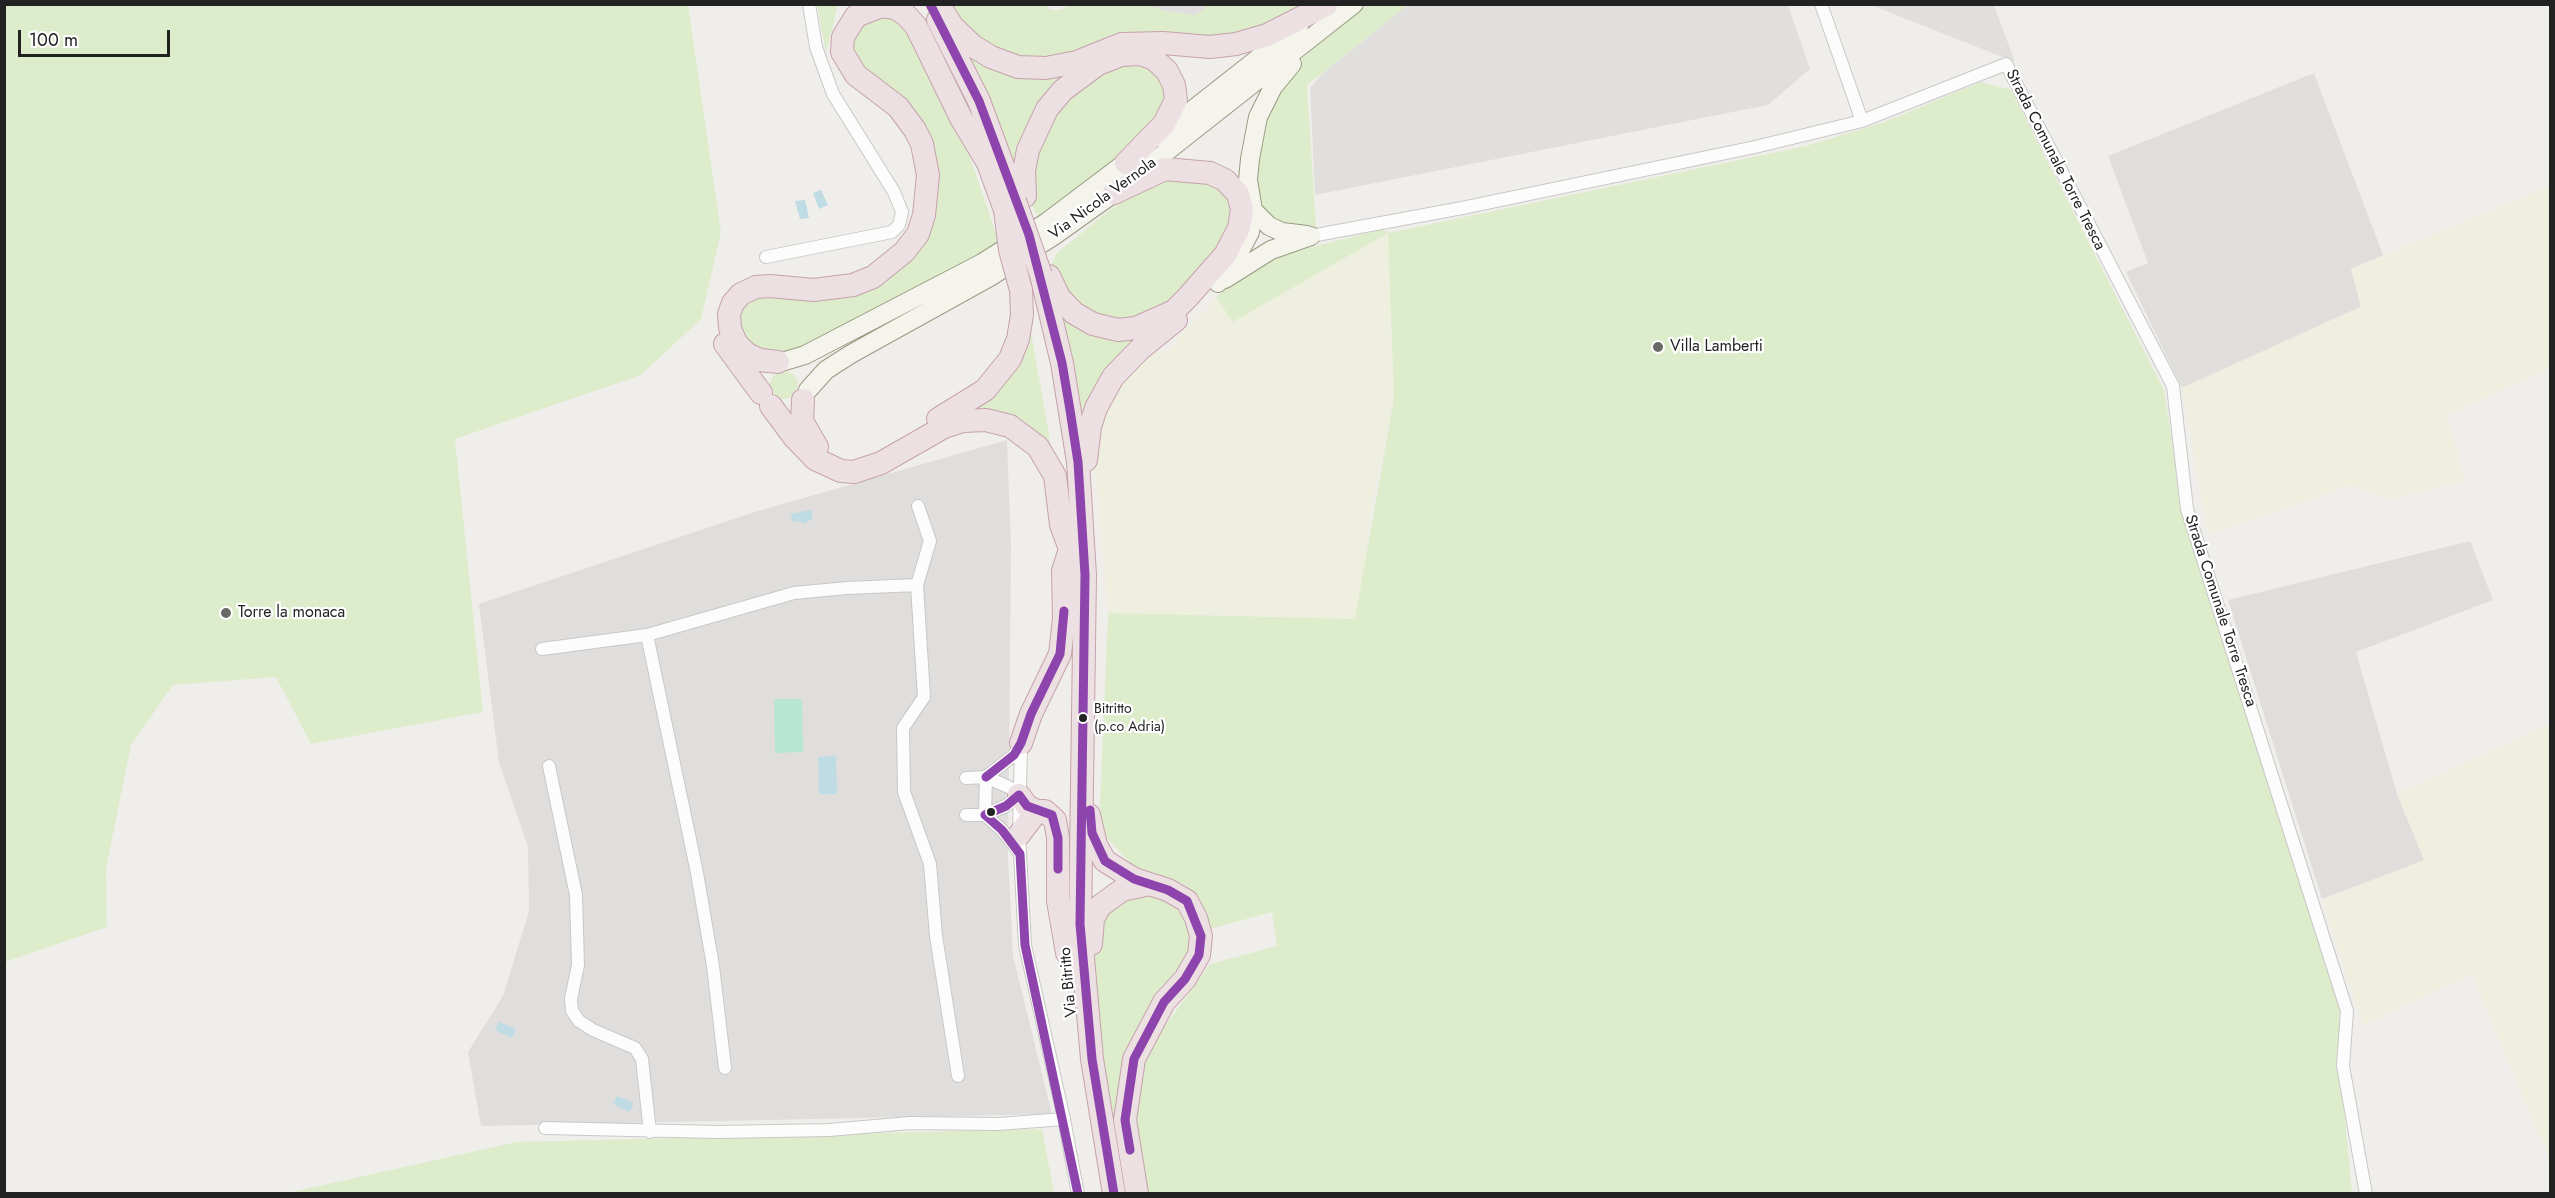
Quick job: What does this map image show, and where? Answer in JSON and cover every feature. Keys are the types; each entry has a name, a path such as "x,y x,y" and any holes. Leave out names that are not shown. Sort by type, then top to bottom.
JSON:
{"highway":[{"path":"842,4 833,44 836,65 853,85 889,113 907,136 917,166 918,195 909,229 893,249 868,269 827,280 759,277 735,287 720,308 722,336 728,351 794,437 814,459 841,471 854,471 874,466 944,428 963,421 986,420 1010,426 1026,436 1049,462 1057,486 1061,525 1070,549 1063,571 1064,619 1060,654 1031,714 1021,744"},
{"name":"Via Bitritto","path":"914,4 951,77 991,168 1015,202 1035,277 1062,363 1078,462 1085,575 1080,924 1092,1059 1114,1194"},
{"name":"Via Bitritto","path":"930,4 979,101 1029,236 1059,426 1070,549 1064,874 1067,953 1075,1046 1098,1194"},
{"path":"938,4 953,27 990,56 1018,67 1046,68 1077,62 1122,44 1163,43 1210,47 1236,44 1267,35 1328,11"},
{"path":"781,362 760,360 747,354 736,343 730,328 729,314 733,303 741,294 770,286 833,289 853,285 873,277 904,252 918,234 924,215 928,175 922,144 915,130 898,107 856,75 842,52 843,37 856,16 881,6 894,8 906,15 916,26 961,118 991,168"},
{"path":"1015,202 1028,150 1047,109 1063,90 1098,64 1121,54 1140,54 1154,59 1167,71 1174,85 1176,100 1164,124 1126,163"},
{"path":"806,395 802,421 809,436 822,452 845,461 876,454 967,403 999,376 1018,339 1022,315 1035,277 1074,313 1093,324 1118,330 1136,328 1174,311 1225,255 1239,228 1242,209 1238,194 1225,180 1210,173 1165,169 1114,193"},
{"path":"1084,639 1094,616 1094,563 1085,453 1096,408 1113,377 1126,363 1218,284"},
{"path":"1081,765 1090,782 1089,821 1096,845 1105,861 1134,879 1168,890 1186,901 1196,918 1201,936 1199,955 1185,980 1164,1002 1134,1059 1125,1120 1137,1194"},
{"path":"1019,795 1027,806 1052,815 1057,827 1058,901 1067,953"},
{"path":"1020,844 1036,811"},
{"path":"1101,1113 1100,1051 1090,932 1097,913 1110,897 1122,890 1151,884"}],"main road":[{"name":"Via Nicola Vernola","path":"781,362 805,355 982,263 1047,222 1328,11 1354,4"},
{"path":"1218,284 1233,264 1250,232 1253,210 1248,180 1252,137 1264,102 1328,11"},
{"name":"Via Nicola Vernola","path":"806,395 826,370 990,277 1114,193 1328,11"},
{"path":"1253,210 1269,226 1282,232 1311,236"},
{"path":"1218,284 1271,250 1311,236"},
{"path":"781,362 800,368 806,374 806,395 792,408 778,409 766,399 761,378 771,366 781,362"}],"street":[{"path":"766,257 892,232 899,225 902,212 894,192 833,94 816,47 809,4"},
{"path":"1311,236 1462,208 1755,147 1862,121 1821,4"},
{"name":"Strada Comunale Torre Tresca","path":"1862,121 2006,64 2173,386 2187,508 2347,1011 2343,1066 2366,1194"},
{"path":"918,506 930,541 917,585 924,697 903,728 903,784 909,811 930,864 936,936 958,1076"},
{"path":"542,649 647,635 794,593 917,585"},
{"path":"647,635 697,873 713,966 725,1068"},
{"path":"986,777 1014,755 1021,744"},
{"path":"1021,744 1019,795 1025,945 1064,1119 1078,1194"},
{"path":"549,766 576,895 578,965 572,1011 579,1021 594,1030 635,1048 642,1059 650,1132"},
{"path":"985,815 986,777"},
{"path":"966,778 986,777 1012,789 1019,795"},
{"path":"966,815 985,815 1006,806 1019,795"},
{"path":"985,815 1020,844"},
{"path":"545,1128 650,1132 829,1130 910,1124 966,1125 1064,1119"}],"shaded area":[{"path":"1409,4 1788,5 1810,69 1768,105 1315,195 1310,88 1322,74"},
{"path":"1149,5 1206,5 1205,9 1194,15 1164,11"},
{"path":"1871,5 1994,5 2015,62"},
{"path":"2314,73 2383,255 2351,269 2362,306 2182,388 2126,272 2148,263 2108,156"},
{"path":"1007,440 1011,547 1008,856 1013,956 1052,1114 481,1126 468,1052 503,996 529,911 528,847 499,762 479,604 758,511"},
{"path":"2470,541 2493,600 2356,652 2397,794 2425,860 2322,899 2228,600"}],"green space":[{"path":"1043,4 1051,10 1060,10 1070,5 1149,4 1164,11 1194,15 1205,9 1206,5 1307,5 1238,34 1011,64 942,5"},
{"path":"4,5 688,5 721,232 701,319 641,375 455,439 483,712 311,744 276,677 173,685 131,745 106,868 107,927 5,962"},
{"path":"817,5 838,5 826,53"},
{"path":"1367,5 1409,5 1307,85 1316,226 1298,229 1281,227 1257,202 1257,133 1286,77 1300,60"},
{"path":"898,13 918,40 971,160 1000,245 788,353 779,356 744,342 737,307 768,290 894,266 933,169 849,60 856,23"},
{"path":"960,42 1069,72 1018,173"},
{"path":"1125,54 1157,67 1168,103 1151,131 1038,217 1024,189 1043,116"},
{"path":"1981,82 2011,90 2164,390 2185,522 2340,988 2346,1130 2352,1193 1147,1193 1135,1124 1143,1056 1210,964 1277,946 1272,912 1210,929 1186,885 1132,865 1099,829 1108,613 1355,619 1394,398 1388,233 1806,146 1882,123"},
{"path":"1211,178 1228,198 1233,211 1229,238 1173,302 1119,326 1085,311 1055,275 1052,264 1056,254 1138,187 1156,179"},
{"path":"2550,186 2550,368 2447,415 2465,481 2390,499 2351,485 2208,535 2182,388 2361,307 2351,269"},
{"path":"1383,229 1388,233 1233,322 1216,297 1273,257"},
{"path":"1388,233 1394,398 1370,516 1363,591 1355,619 1108,613 1097,488 1092,464 1107,399 1149,351 1171,351 1181,334 1216,297 1234,322"},
{"path":"1057,301 1147,331 1081,429"},
{"path":"1030,326 1050,441 1048,445 969,407"},
{"path":"784,371 794,375 798,385 794,395 784,399 774,395 770,385 774,375"},
{"path":"774,699 802,699 803,752 775,753"},
{"path":"2550,724 2550,1162 2472,974 2363,1025 2322,900 2424,860 2397,794"},
{"path":"1168,890 1192,929 1190,948 1182,969 1157,995 1142,1018 1126,1052 1117,1133 1104,1067 1091,963 1110,897"},
{"path":"1042,1129 1054,1193 283,1194 516,1142"}],"water":[{"path":"821,190 828,205 819,209 813,193"},
{"path":"805,200 809,218 800,219 795,201"},
{"path":"811,510 813,519 802,524 801,521 792,522 791,514"},
{"path":"836,756 837,794 819,794 818,757"},
{"path":"499,1022 516,1029 512,1038 495,1030"},
{"path":"617,1096 634,1103 630,1112 613,1104"}],"transit line":[{"path":"930,4 979,101 1029,235 1062,363 1070,410 1078,462 1085,575 1080,924 1092,1059 1114,1194"},
{"path":"986,777 1014,755 1021,743 1031,714 1060,654 1064,611"},
{"path":"985,815 1006,806 1019,795 1027,806 1052,815 1058,838 1058,869"},
{"path":"1090,810 1092,833 1105,861 1134,879 1168,890 1187,901 1201,936 1199,955 1185,979 1164,1002 1134,1059 1125,1120 1130,1150"},
{"path":"985,815 1002,830 1020,854 1025,945 1078,1194"}],"place":[{"name":"Villa Lamberti","path":"1658,347"},
{"name":"Torre la monaca","path":"226,613"},
{"name":"Bitritto (p.co Adria)","path":"1083,718"}]}
